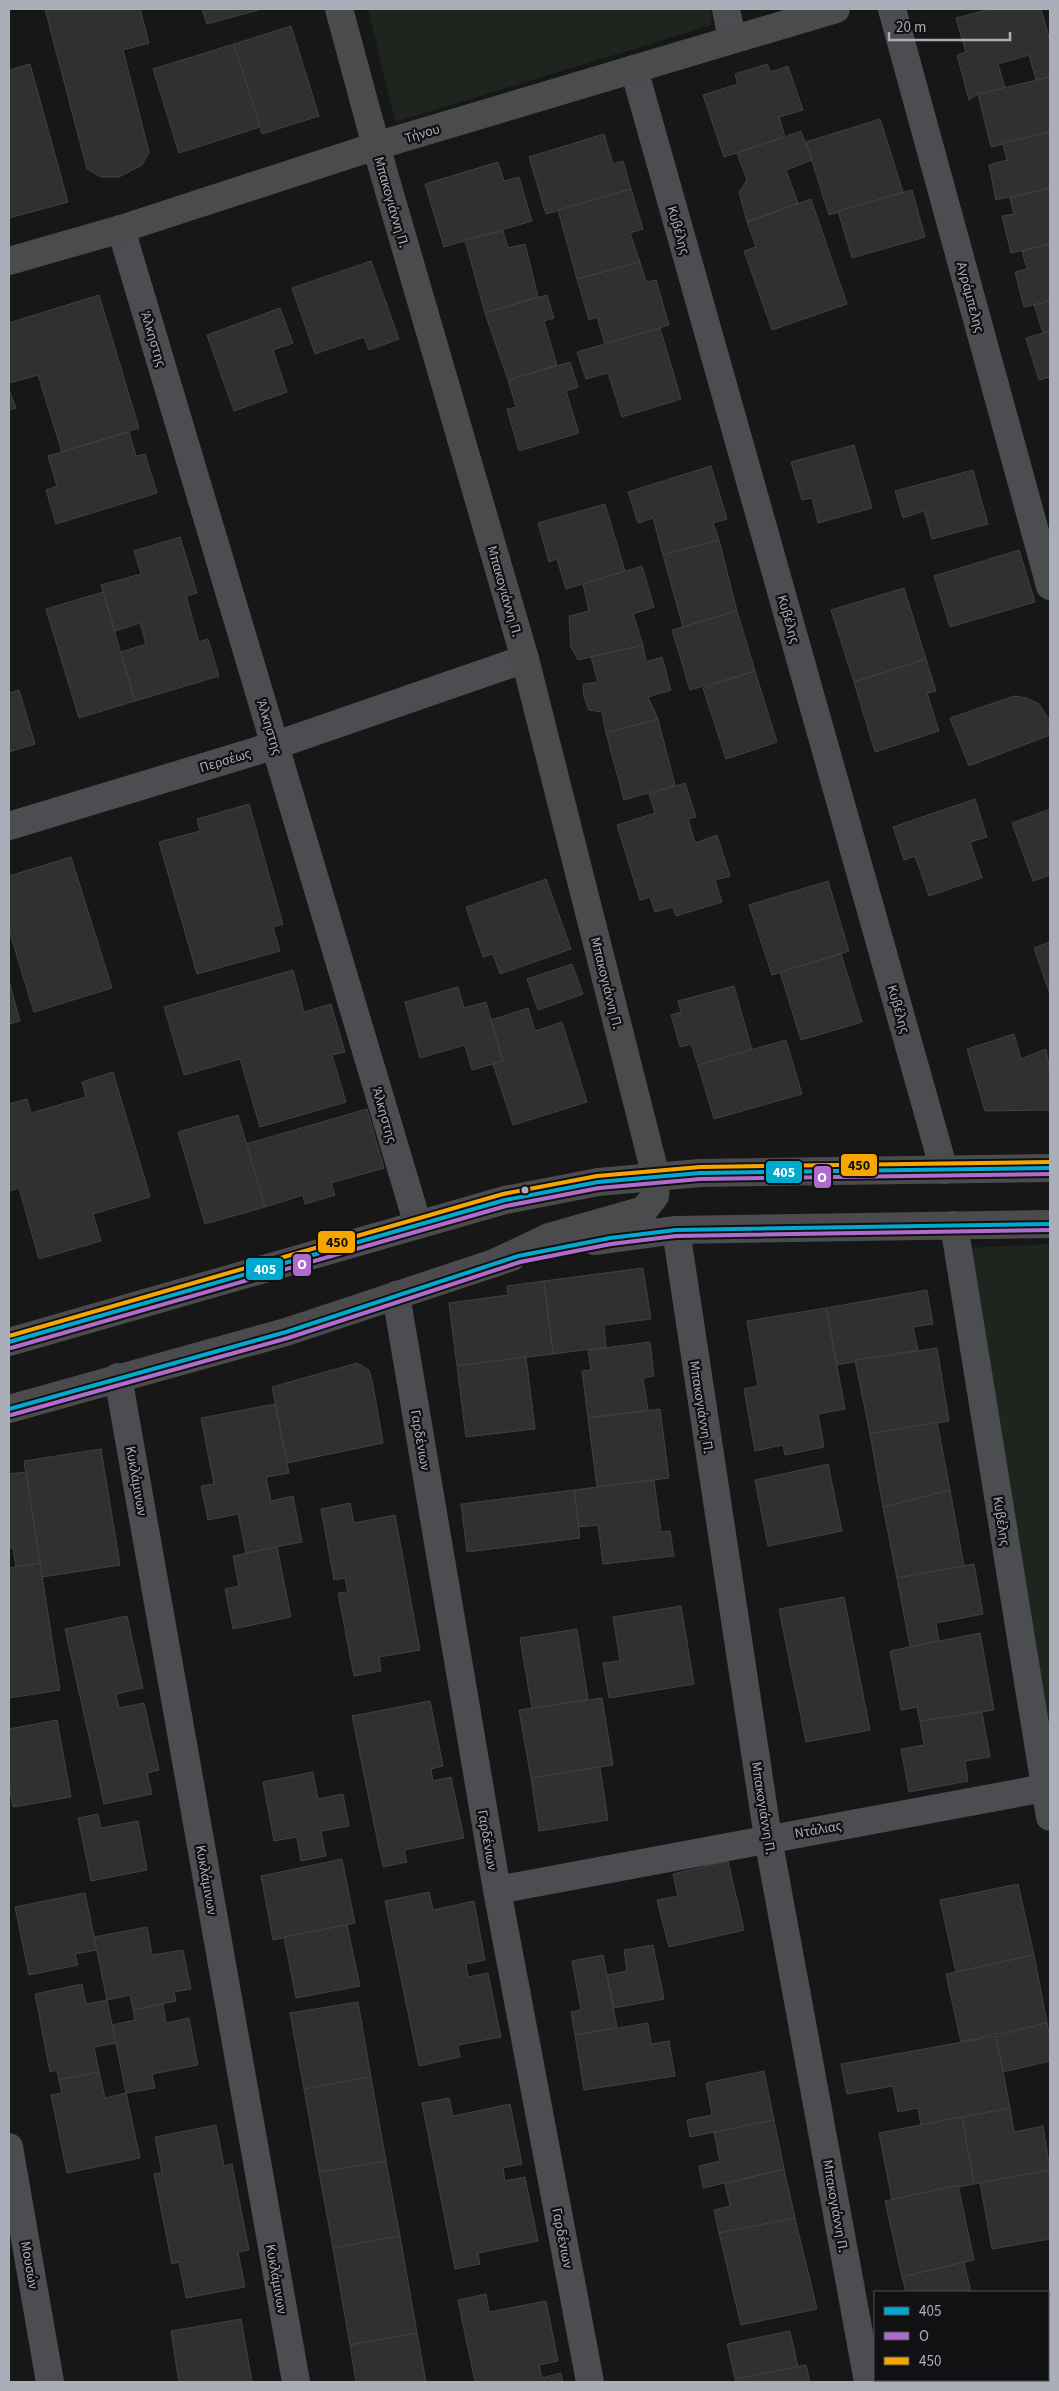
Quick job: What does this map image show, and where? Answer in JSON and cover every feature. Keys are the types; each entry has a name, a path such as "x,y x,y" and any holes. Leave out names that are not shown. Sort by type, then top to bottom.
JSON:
{"street":[{"name":"Μπακογιάννη Π.","path":"339,9 376,146 525,660 656,1177"},
{"path":"726,9 732,38"},
{"name":"Τήνου","path":"9,261 121,229 376,146 732,38 836,9"},
{"name":"Αγράμπελης","path":"892,9 1050,586"},
{"name":"Κυβέλης","path":"634,69 944,1170"},
{"name":"Άλκηστης","path":"121,229 418,1225"},
{"name":"Περσέως","path":"9,826 276,745 525,660"},
{"path":"9,1342 505,1200 598,1182 700,1173 1050,1168"},
{"path":"494,1263 549,1237 644,1210 655,1196 656,1177"},
{"path":"9,1409 286,1332 518,1256 610,1238 676,1230 1050,1224"},
{"name":"Κυβέλης","path":"954,1225 1048,1787 1050,1817"},
{"name":"Μπακογιάννη Π.","path":"676,1230 768,1838 868,2382"},
{"name":"Γαρδένιων","path":"396,1295 497,1890 590,2382"},
{"name":"Κυκλάμινων","path":"118,1378 296,2382"},
{"name":"Ντάλιας","path":"497,1890 1048,1787"},
{"name":"Μουσών","path":"9,2147 50,2382"}],"shaded area":[{"path":"368,9 710,9 712,25 395,122"},
{"path":"1050,1244 1050,1758 964,1248"}],"building":[{"path":"45,9 140,9 149,43 123,50 149,152 142,165 119,177 101,177 87,169"},
{"path":"202,9 262,9 207,24"},
{"path":"991,9 1041,9 1050,41 1050,77 1036,80 1029,55 998,64 1005,88 978,94 969,100 957,55 966,52 956,18"},
{"path":"291,26 319,116 262,134 234,44"},
{"path":"234,44 260,127 179,153 153,69"},
{"path":"30,64 68,202 9,218 9,70"},
{"path":"767,64 771,72 788,66 803,110 779,117 785,137 724,157 703,95 738,84 735,74"},
{"path":"1050,77 1050,132 991,147 978,94"},
{"path":"880,119 903,192 829,215 806,142"},
{"path":"801,131 812,160 786,170 798,203 747,222 739,192 747,180 737,153"},
{"path":"1050,132 1050,188 996,200 989,165 1007,160 1003,143"},
{"path":"604,134 613,164 623,161 631,189 546,214 529,157"},
{"path":"498,162 504,181 519,177 532,221 444,247 425,184"},
{"path":"1050,188 1050,244 1011,253 1002,216 1014,214 1010,198"},
{"path":"631,189 643,229 630,233 640,262 577,279 558,210"},
{"path":"912,190 925,237 852,258 838,211"},
{"path":"811,199 847,304 772,330 744,251 756,247 747,222"},
{"path":"503,231 508,248 525,244 538,297 485,313 465,240"},
{"path":"1050,244 1050,301 1024,307 1015,272 1027,269 1022,251"},
{"path":"371,261 399,339 369,350 364,337 315,354 292,288"},
{"path":"640,262 646,282 656,280 669,325 605,344 597,317 589,320 577,279"},
{"path":"99,295 139,428 62,452 38,375 9,383 9,323"},
{"path":"547,295 554,318 544,321 557,365 508,380 485,313"},
{"path":"1050,301 1050,331 1043,333 1034,305"},
{"path":"280,308 293,343 273,350 287,392 234,411 207,335"},
{"path":"660,328 681,399 622,417 608,373 586,379 577,352"},
{"path":"1050,331 1050,377 1039,380 1026,338"},
{"path":"570,362 578,387 566,391 579,433 519,451 507,409 516,407 508,380"},
{"path":"9,389 16,408 9,410"},
{"path":"129,432 136,456 145,454 157,493 56,524 46,490 57,486 48,456"},
{"path":"854,445 872,508 818,523 812,498 802,500 791,462"},
{"path":"711,466 727,519 713,523 719,540 663,555 653,518 638,523 628,492"},
{"path":"973,470 988,524 932,539 924,511 903,518 895,491"},
{"path":"605,504 625,571 566,589 557,559 549,562 538,523"},
{"path":"180,537 197,593 186,596 199,642 208,639 219,676 135,701 121,652 146,644 140,623 115,631 101,585 141,574 134,551"},
{"path":"719,540 737,611 683,627 663,555"},
{"path":"1019,550 1035,602 950,627 934,576"},
{"path":"642,566 654,607 633,614 643,645 578,660 571,647 569,616 589,611 583,584"},
{"path":"904,588 926,659 854,682 831,610"},
{"path":"103,592 135,701 79,718 46,609"},
{"path":"737,611 755,671 690,690 672,630"},
{"path":"643,645 646,662 662,657 671,690 648,697 658,719 606,733 602,712 589,710 584,697 583,684 598,682 591,657"},
{"path":"926,659 936,691 927,693 939,731 875,752 854,682"},
{"path":"755,671 777,742 726,759 703,688"},
{"path":"19,690 35,744 9,752 9,693"},
{"path":"1014,696 1027,698 1039,704 1050,721 1050,735 969,766 950,718"},
{"path":"658,719 675,785 624,800 606,733"},
{"path":"685,783 696,817 688,819 695,843 717,835 730,876 715,880 722,902 676,916 673,907 655,912 650,897 640,900 617,825 655,813 649,794"},
{"path":"975,799 987,837 970,842 982,878 929,896 915,856 904,860 893,827"},
{"path":"249,804 283,924 273,927 280,951 197,974 159,842 200,831 197,819"},
{"path":"1050,809 1050,875 1033,881 1012,823"},
{"path":"71,857 112,988 34,1012 9,930 9,876"},
{"path":"546,879 571,949 500,974 493,954 483,957 466,907"},
{"path":"828,881 849,951 772,975 749,905"},
{"path":"1050,942 1050,994 1034,948"},
{"path":"841,954 862,1022 801,1040 780,972"},
{"path":"572,964 583,994 538,1010 527,979"},
{"path":"293,970 304,1012 331,1004 345,1052 332,1055 346,1102 260,1127 240,1059 184,1075 164,1007"},
{"path":"9,981 20,1021 9,1024"},
{"path":"734,986 752,1050 698,1065 691,1044 680,1047 671,1015 681,1012 678,1001"},
{"path":"458,987 464,1008 486,1002 503,1061 472,1070 465,1045 420,1058 405,1002"},
{"path":"528,1008 535,1031 562,1022 587,1102 513,1125 493,1064 503,1061 491,1020"},
{"path":"1014,1034 1021,1059 1046,1049 1050,1070 1050,1110 985,1111 967,1049"},
{"path":"786,1040 802,1094 714,1119 698,1065"},
{"path":"113,1072 150,1197 93,1214 101,1241 39,1259 19,1188 9,1191 9,1104 27,1099 31,1113 86,1097 82,1082"},
{"path":"367,1109 384,1168 331,1183 335,1195 305,1204 303,1195 265,1207 246,1144"},
{"path":"238,1115 265,1207 205,1224 178,1132"},
{"path":"643,1268 651,1319 604,1325 606,1347 553,1354 544,1281"},
{"path":"544,1281 553,1354 457,1366 449,1303 508,1295 507,1286"},
{"path":"927,1290 933,1324 913,1327 918,1350 837,1365 826,1308"},
{"path":"826,1308 845,1409 818,1414 824,1447 785,1455 783,1445 755,1451 744,1389 758,1386 747,1321"},
{"path":"650,1342 654,1376 643,1378 648,1410 588,1418 582,1371 591,1370 588,1350"},
{"path":"937,1348 949,1421 870,1434 855,1360"},
{"path":"526,1357 535,1429 466,1437 457,1366"},
{"path":"357,1363 369,1370 383,1443 287,1463 272,1387"},
{"path":"275,1404 289,1473 266,1477 271,1501 293,1496 302,1542 246,1553 238,1514 208,1520 201,1486 214,1484 201,1418"},
{"path":"660,1409 669,1478 597,1487 588,1418"},
{"path":"937,1422 950,1490 883,1507 870,1434"},
{"path":"101,1449 120,1565 42,1577 24,1461"},
{"path":"828,1464 842,1531 768,1546 755,1480"},
{"path":"26,1472 40,1563 16,1567 13,1548 9,1548 9,1474"},
{"path":"654,1480 661,1532 670,1531 674,1556 603,1564 598,1525 579,1527 574,1490"},
{"path":"574,1490 580,1538 467,1552 461,1504"},
{"path":"950,1490 964,1566 897,1578 883,1507"},
{"path":"350,1503 354,1523 395,1515 420,1650 379,1657 381,1671 354,1676 338,1593 348,1592 345,1578 334,1580 321,1509"},
{"path":"277,1547 291,1617 233,1629 225,1589 239,1586 233,1556"},
{"path":"40,1563 60,1690 9,1698 9,1568"},
{"path":"974,1564 983,1614 936,1623 939,1641 910,1647 897,1578"},
{"path":"844,1597 870,1730 806,1742 779,1609"},
{"path":"681,1606 694,1684 609,1698 603,1663 620,1661 613,1617"},
{"path":"127,1616 143,1688 116,1694 119,1708 144,1703 159,1770 147,1773 152,1794 104,1804 65,1629"},
{"path":"577,1629 588,1699 532,1709 520,1638"},
{"path":"980,1633 994,1710 920,1721 917,1707 901,1710 890,1651"},
{"path":"602,1698 613,1765 531,1778 519,1710"},
{"path":"430,1701 443,1766 431,1769 433,1781 451,1777 464,1838 404,1850 407,1862 383,1867 352,1716"},
{"path":"982,1712 990,1757 965,1761 968,1781 909,1792 901,1749 924,1745 920,1721"},
{"path":"57,1720 71,1797 13,1807 9,1785 9,1729"},
{"path":"600,1767 608,1820 539,1831 531,1778"},
{"path":"313,1772 318,1799 343,1794 349,1826 321,1831 326,1856 301,1861 297,1837 274,1841 263,1782"},
{"path":"98,1814 101,1828 138,1821 147,1870 91,1881 78,1818"},
{"path":"342,1859 355,1923 273,1940 261,1876"},
{"path":"728,1861 744,1930 669,1947 657,1900 678,1896 673,1874"},
{"path":"1018,1884 1034,1955 956,1972 940,1900"},
{"path":"429,1892 433,1910 474,1901 485,1960 466,1964 468,1977 488,1973 501,2037 458,2045 460,2057 419,2066 385,1901"},
{"path":"85,1893 97,1950 75,1954 78,1965 29,1975 15,1907"},
{"path":"347,1925 360,1986 296,1998 284,1937"},
{"path":"147,1927 152,1955 183,1950 191,1989 174,1992 176,2001 133,2010 130,1995 107,2000 94,1937"},
{"path":"653,1945 664,1999 614,2008 607,1975 627,1971 624,1950"},
{"path":"603,1955 617,2027 575,2035 571,2012 581,2010 572,1961"},
{"path":"1034,1955 1047,2023 961,2042 946,1974"},
{"path":"82,1984 86,2004 107,2000 116,2043 94,2047 99,2072 59,2080 57,2070 50,2072 35,1994"},
{"path":"358,2002 371,2077 304,2089 290,2013"},
{"path":"163,2004 166,2023 189,2018 198,2065 152,2074 155,2088 126,2093 112,2025 135,2020 133,2010"},
{"path":"648,2023 651,2044 669,2041 675,2076 584,2090 575,2035"},
{"path":"1047,2023 1050,2036 1050,2061 1003,2072 996,2036"},
{"path":"996,2036 1010,2108 921,2125 918,2108 898,2112 893,2086 847,2094 841,2064"},
{"path":"764,2071 774,2120 690,2137 687,2120 712,2115 706,2083"},
{"path":"99,2072 105,2098 126,2093 140,2158 67,2173 51,2095 62,2093 59,2080"},
{"path":"371,2077 386,2161 319,2172 304,2089"},
{"path":"449,2098 453,2116 510,2104 522,2164 503,2168 505,2181 525,2177 538,2241 478,2253 480,2264 455,2269 422,2103"},
{"path":"1010,2108 1014,2132 1043,2126 1050,2170 974,2184 962,2117"},
{"path":"962,2117 974,2184 892,2200 879,2133"},
{"path":"774,2120 784,2169 703,2188 699,2166 720,2161 714,2132"},
{"path":"216,2125 224,2166 232,2164 249,2250 238,2252 245,2287 186,2298 179,2262 172,2264 154,2174 162,2173 155,2137"},
{"path":"386,2161 400,2236 333,2248 319,2172"},
{"path":"784,2169 795,2218 719,2233 714,2210 730,2206 725,2184"},
{"path":"1050,2170 1050,2239 992,2249 980,2183"},
{"path":"958,2185 974,2260 902,2277 885,2201"},
{"path":"795,2218 817,2309 741,2325 719,2233"},
{"path":"400,2236 417,2333 350,2345 333,2248"},
{"path":"964,2262 971,2291 906,2291 902,2277"},
{"path":"486,2294 489,2312 546,2301 558,2361 539,2365 542,2378 561,2373 563,2382 475,2382 458,2300"},
{"path":"241,2319 252,2382 179,2382 171,2331"},
{"path":"790,2331 798,2367 735,2379 727,2344"},
{"path":"417,2333 426,2382 356,2382 350,2345"},
{"path":"806,2365 810,2382 736,2382 735,2379"},
{"path":"927,2381 998,2381 998,2382"}],"transit line":[{"name":"450","path":"9,1336 503,1194 597,1176 700,1167 1050,1162"},
{"name":"405","path":"9,1342 505,1200 598,1182 700,1173 1050,1168"},
{"name":"Ο","path":"11,1348 506,1206 599,1188 700,1179 1050,1174"},
{"name":"405","path":"9,1409 286,1332 518,1256 610,1238 676,1230 1050,1224"},
{"name":"Ο","path":"11,1415 288,1338 520,1262 611,1244 676,1236 1050,1230"}]}
